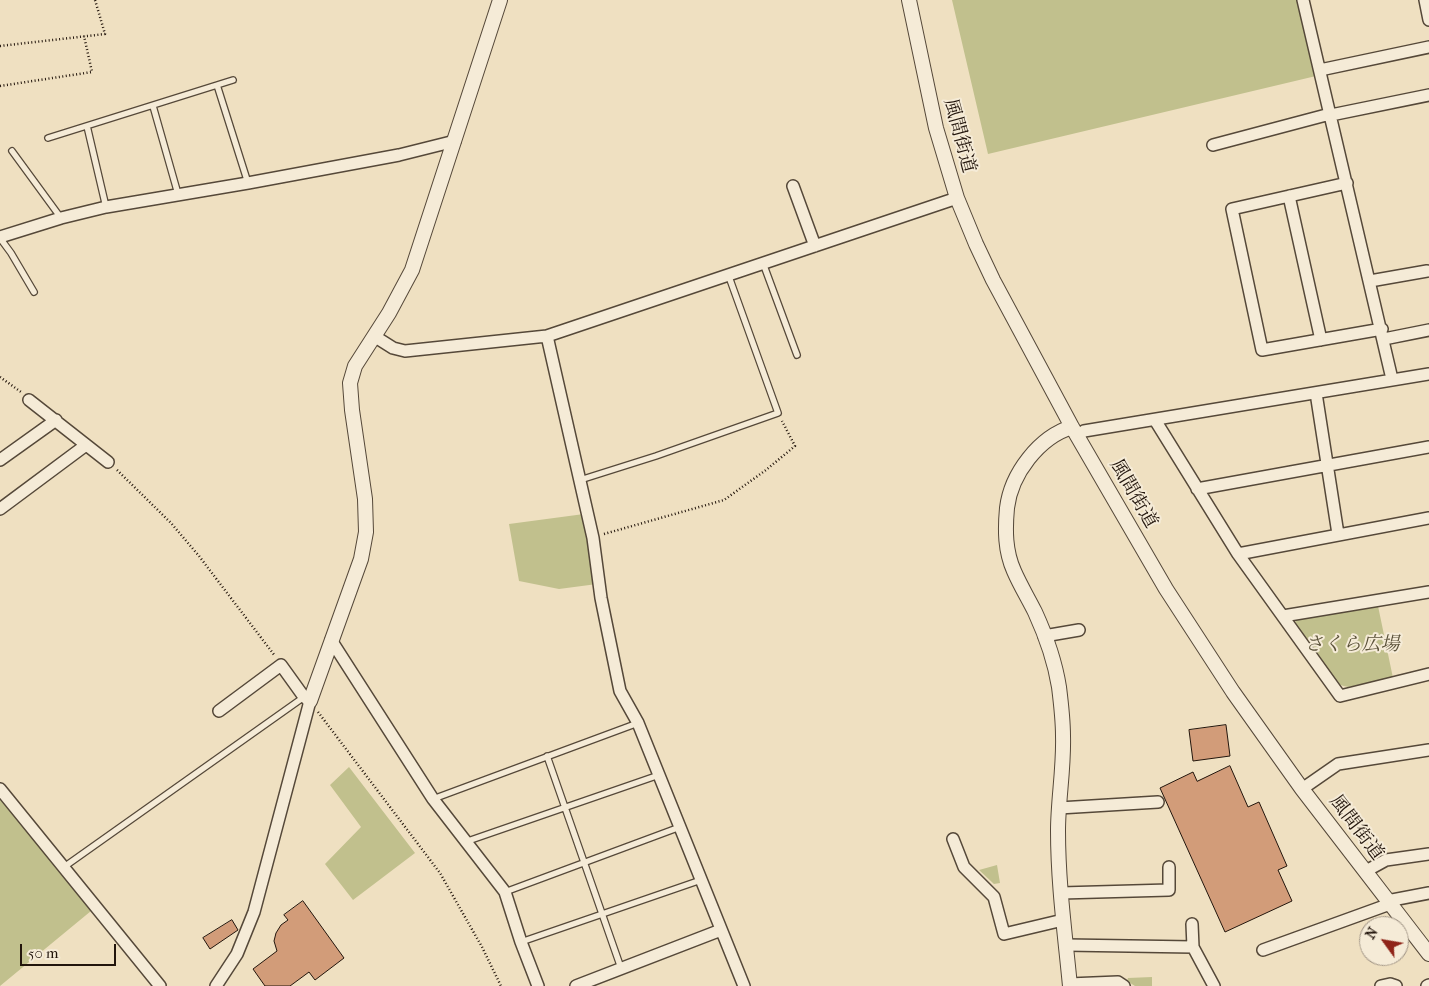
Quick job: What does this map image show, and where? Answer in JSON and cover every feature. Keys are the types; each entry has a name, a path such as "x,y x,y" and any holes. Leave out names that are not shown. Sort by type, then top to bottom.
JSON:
{"street":[{"path":"216,986 237,954 254,912 307,699 361,559 366,532 365,499 350,383 355,366 389,313 412,270 500,0"},
{"name":"風間街道","path":"909,0 936,128 957,198 993,280 1075,431 1166,589 1233,692 1302,789 1389,903 1427,947"},
{"path":"1303,0 1383,334 1392,379"},
{"path":"1425,0 1429,20"},
{"path":"1320,70 1429,47"},
{"path":"1213,145 1330,115 1429,95"},
{"path":"0,238 61,218 106,207 399,155 455,141"},
{"path":"1347,183 1232,209 1262,350 1321,340 1429,330"},
{"path":"794,186 815,246"},
{"path":"1288,196 1321,340"},
{"path":"374,336 393,348 405,351 548,336 762,262 957,198"},
{"path":"1370,281 1427,271"},
{"path":"548,336 593,538 601,598 620,691 638,722 744,986"},
{"path":"1124,986 1118,982 1069,985 1058,861 1063,737 1059,687 1051,653 1035,613 1013,571 1008,552 1005,534 1007,506 1013,485 1025,464 1043,442 1059,431 1084,432 1429,374"},
{"path":"1316,393 1338,534"},
{"path":"30,400 108,462"},
{"path":"0,460 56,420"},
{"path":"1155,420 1238,554 1340,696 1429,674"},
{"path":"0,509 86,445"},
{"path":"1198,489 1429,447"},
{"path":"1238,554 1429,518"},
{"path":"1283,616 1429,592"},
{"path":"1044,636 1079,630"},
{"path":"331,640 433,799 505,892 538,986"},
{"path":"219,711 282,666 307,699"},
{"path":"1302,789 1338,764 1429,750"},
{"path":"0,790 160,986"},
{"path":"1059,808 1158,802"},
{"path":"953,839 964,867 994,897 1004,934 1063,920"},
{"path":"1366,872 1386,860 1429,854"},
{"path":"1061,893 1169,890 1169,867"},
{"path":"1263,950 1389,903 1429,894"},
{"path":"1192,924 1193,947 1214,986"},
{"path":"576,986 721,930"},
{"path":"1066,945 1193,947"},
{"path":"1381,986 1390,984 1396,986"}],"lane":[{"path":"48,138 233,80"},
{"path":"217,85 248,183"},
{"path":"153,106 178,194"},
{"path":"87,126 106,207"},
{"path":"12,151 61,218"},
{"path":"0,238 34,292"},
{"path":"762,262 796,355"},
{"path":"580,480 656,456 778,413 728,274"},
{"path":"64,867 307,699"},
{"path":"433,799 638,722"},
{"path":"547,756 621,968"},
{"path":"465,842 659,775"},
{"path":"505,892 680,827"},
{"path":"521,942 701,880"}],"path":[{"path":"0,46 105,34 95,0"},
{"path":"0,86 92,72 84,36"},
{"path":"0,377 30,400"},
{"path":"593,538 724,500 766,470 795,446 778,413"},
{"path":"108,462 171,523 199,556 282,666"},
{"path":"307,699 440,873 482,946 501,986"}],"green space":[{"path":"952,0 1298,0 1316,76 988,154"},
{"path":"584,514 597,584 559,589 519,581 509,524"},
{"name":"さくら広場","path":"1378,606 1393,678 1348,687 1340,685 1295,625 1296,620"},
{"path":"349,767 415,853 353,900 325,864 361,827 330,785"},
{"path":"0,796 91,911 0,986"},
{"path":"997,865 1000,883 994,884 979,870"},
{"path":"1152,977 1152,986 1135,986 1127,981 1128,978"}],"building":[{"path":"1226,725 1230,756 1193,761 1189,730"},
{"path":"1230,766 1248,807 1259,802 1287,866 1278,870 1292,901 1225,932 1160,788 1193,772 1197,781"},
{"path":"303,901 344,958 315,980 309,972 290,986 265,986 253,969 277,951 274,941 276,933 281,925 288,920 284,915"},
{"path":"232,920 238,930 210,949 203,938"}]}
